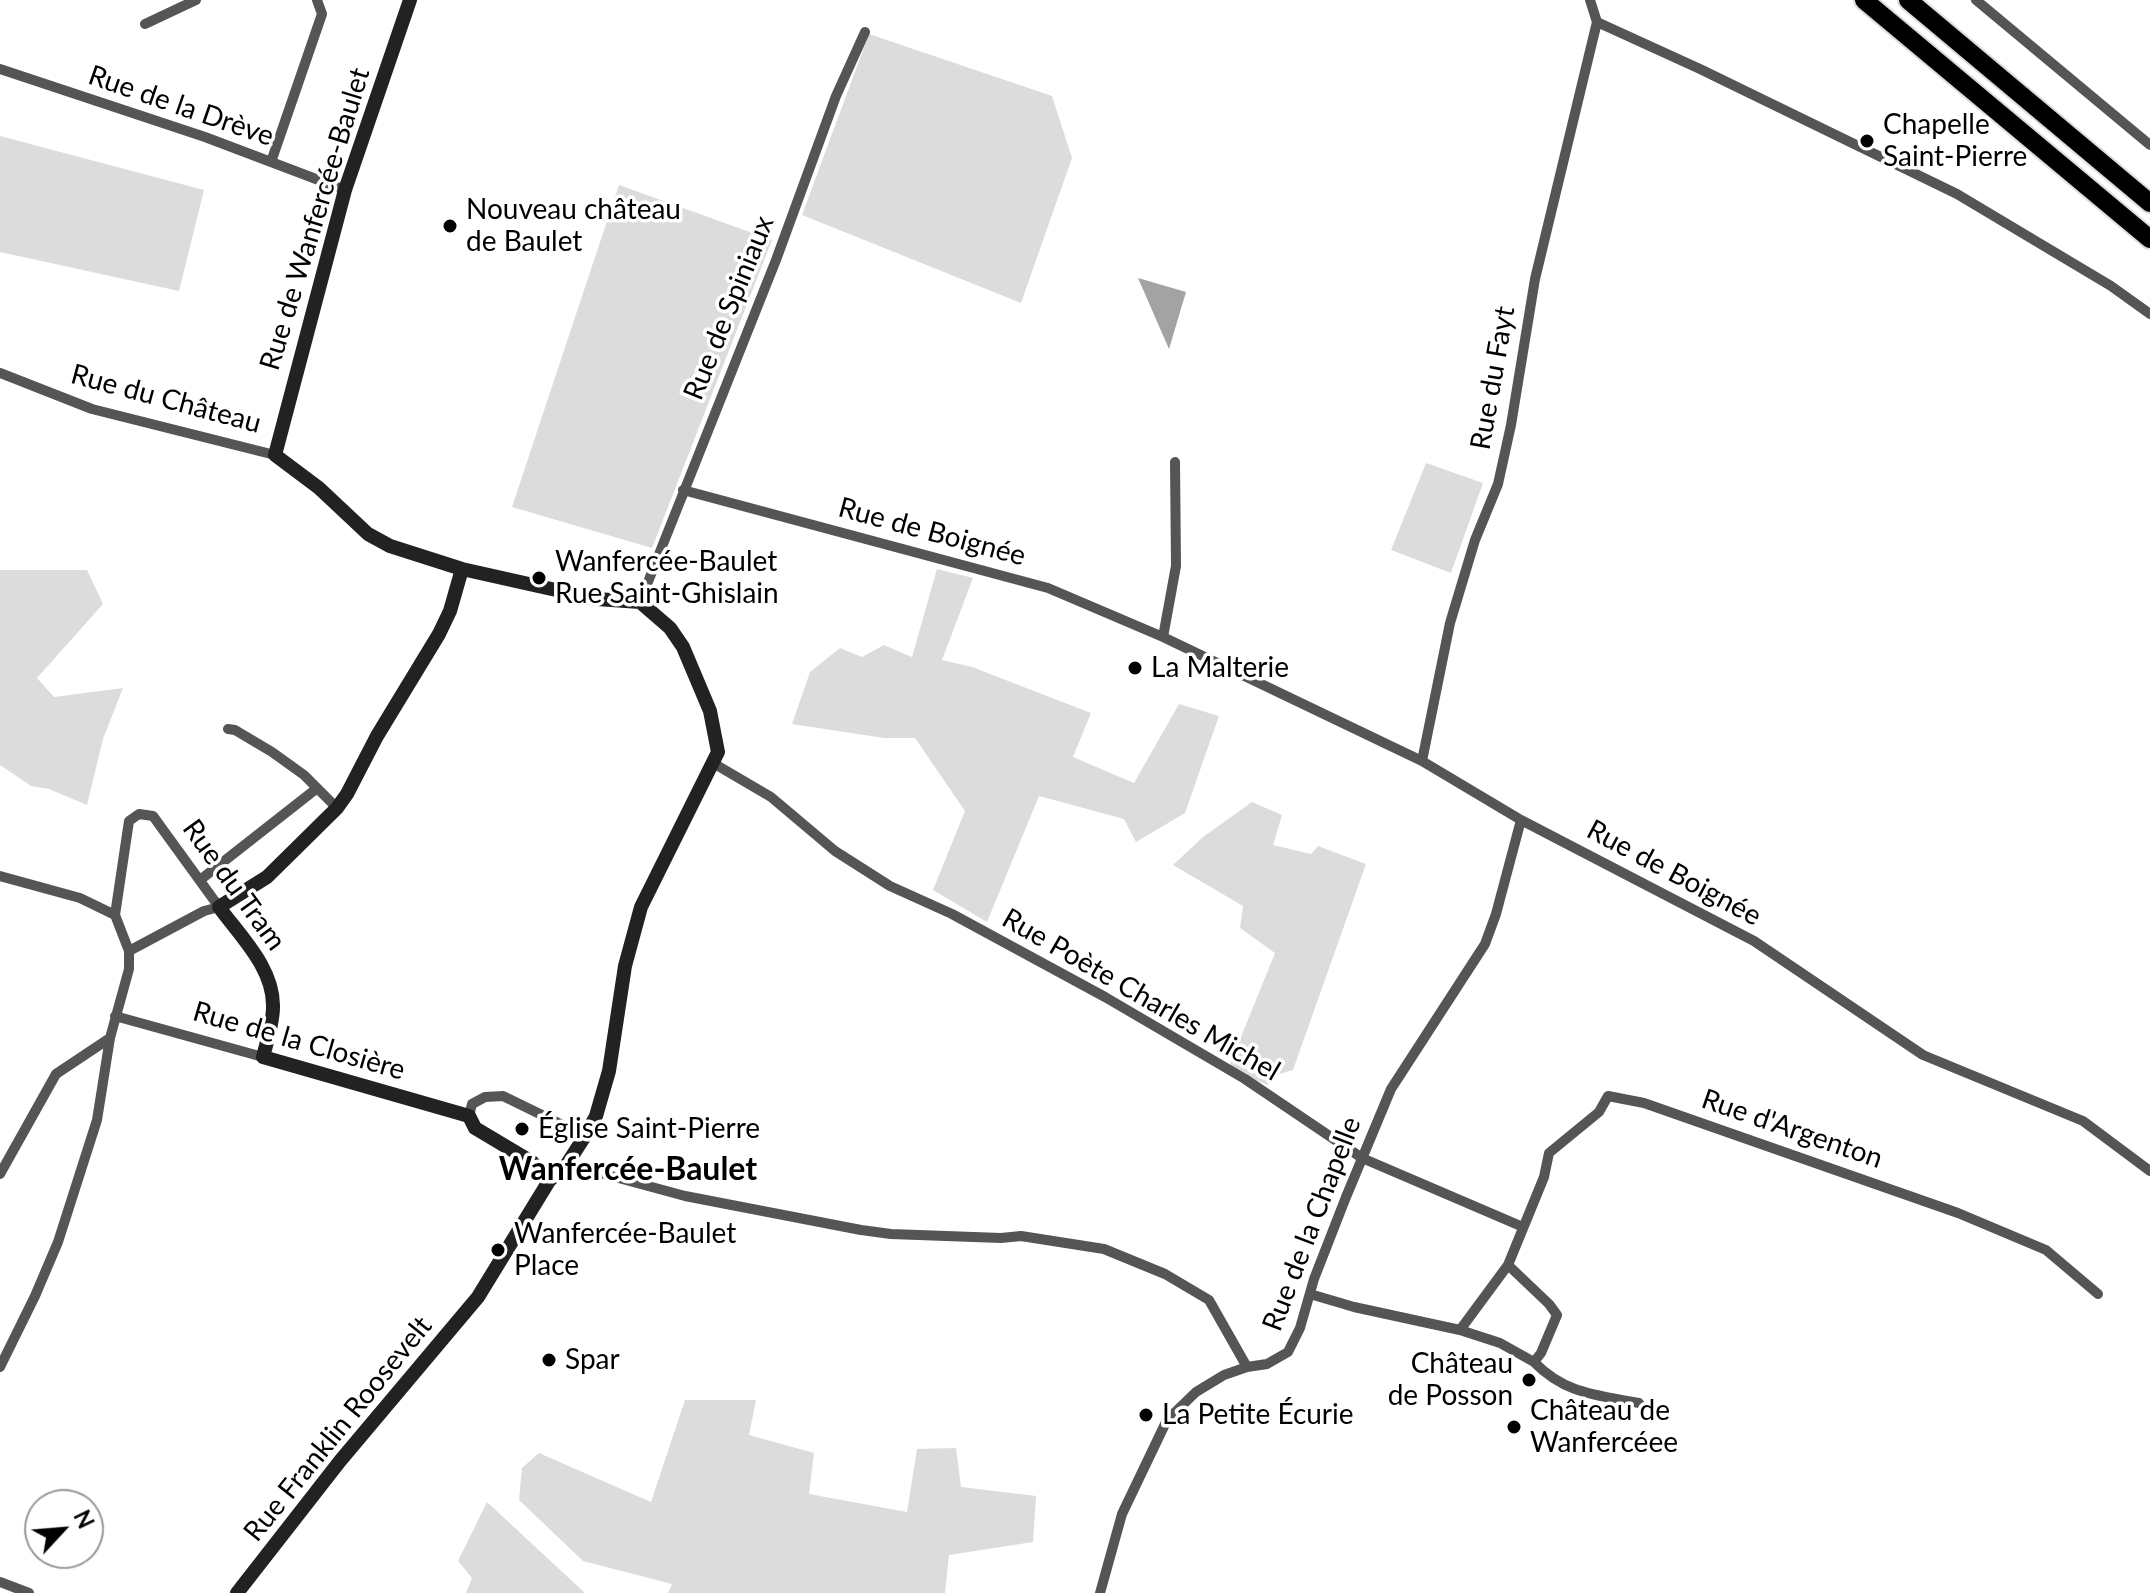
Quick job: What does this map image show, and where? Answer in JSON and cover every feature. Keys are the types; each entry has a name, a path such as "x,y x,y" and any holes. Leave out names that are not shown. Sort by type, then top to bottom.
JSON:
{"highway":[{"path":"1864,0 2150,239"},
{"path":"1908,0 2150,203"}],"main road":[{"name":"Rue de Wanfercée-Baulet","path":"275,455 345,190 410,0"},
{"path":"275,455 319,488 378,540 462,569 597,599 640,602 670,628 694,671 710,711 718,752 713,763"},
{"path":"219,907 267,877 337,808 439,634 450,611 462,569"},
{"name":"Rue Franklin Roosevelt","path":"237,1593 340,1461 478,1297 549,1181 567,1164 585,1136 596,1116 609,1071 625,966 641,907 713,763"},
{"name":"Rue du Tram","path":"219,907 251,948 268,980 273,1008 263,1057"},
{"name":"Rue de la Closière","path":"263,1057 469,1116 475,1128 532,1162 549,1181"}],"street":[{"path":"145,24 196,0"},
{"path":"271,162 322,14 317,0"},
{"path":"1590,0 1597,22 1957,194 2111,286 2150,314"},
{"path":"1976,0 2150,145"},
{"name":"Rue du Fayt","path":"1422,761 1450,623 1475,540 1498,484 1535,279 1597,22"},
{"name":"Rue de Spiniaux","path":"640,602 776,260 836,96 865,32"},
{"name":"Rue de la Drève","path":"0,69 205,137 345,190"},
{"name":"Rue du Château","path":"0,373 92,409 275,455"},
{"path":"1163,637 1176,566 1175,462"},
{"name":"Rue de Boignée","path":"683,490 1048,588 1163,637 1422,761 1521,820 1754,941 1923,1055 2083,1121 2150,1171"},
{"path":"228,729 272,752 304,775 337,808"},
{"name":"Rue Poète Charles Michel","path":"713,763 771,797 835,851 890,886 952,914 1105,997 1245,1079 1362,1158 1523,1227"},
{"path":"200,880 316,789"},
{"name":"Rue du Tram","path":"115,915 126,831 129,821 139,814 153,816 219,907"},
{"name":"Rue de la Chapelle","path":"567,1164 699,1199 861,1230 1001,1238 1021,1236 1104,1249 1165,1274 1209,1300 1247,1367 1267,1364 1288,1352 1300,1328 1310,1294 1391,1089 1485,944 1521,820"},
{"path":"0,876 80,898 115,915 129,951 129,969 110,1038 97,1120 58,1242 0,1367"},
{"path":"129,951 204,911 219,907"},
{"name":"Rue de la Closière","path":"115,1016 263,1057"},
{"path":"0,1174 56,1074 110,1038"},
{"path":"469,1116 472,1104 485,1097 503,1096 585,1136"},
{"name":"Rue d'Argenton","path":"1523,1227 1544,1177 1549,1153 1599,1112 1608,1096 1644,1103 1958,1213 2046,1250 2098,1294"},
{"path":"1460,1330 1508,1265 1523,1227"},
{"path":"1508,1265 1557,1315 1548,1339 1534,1362"},
{"path":"1310,1294 1460,1330 1500,1343 1575,1391 1639,1403"},
{"path":"1100,1593 1122,1514 1167,1420 1196,1392 1224,1375 1247,1367"},
{"path":"0,1582 29,1593"}],"shaded area":[{"path":"869,34 1052,96 1072,158 1021,303 802,215"},
{"path":"0,136 204,190 179,291 0,252"},
{"path":"619,185 772,240 652,548 512,507"},
{"path":"1138,278 1186,292 1169,349"},
{"path":"1426,463 1483,483 1451,573 1391,550"},
{"path":"937,569 973,578 942,660 972,667 1091,713 1073,757 1134,783 1179,704 1219,716 1185,813 1136,842 1124,819 1039,796 987,922 933,890 965,811 915,738 884,738 792,724 810,672 840,648 862,657 884,645 912,657"},
{"path":"0,570 87,570 103,604 37,678 54,697 123,688 103,739 87,805 49,789 31,786 0,765"},
{"path":"1252,802 1282,815 1273,845 1311,854 1318,846 1366,864 1293,1070 1272,1076 1268,1085 1228,1069 1275,953 1240,928 1243,906 1173,865 1203,837"},
{"path":"685,1400 756,1400 749,1435 814,1453 809,1494 907,1512 917,1449 956,1448 961,1487 1036,1496 1033,1542 949,1555 945,1593 668,1593 672,1584 583,1561 519,1500 522,1468 539,1453 651,1502"},
{"path":"487,1502 585,1593 466,1593 472,1578 458,1561"}],"place":[{"name":"Chapelle Saint-Pierre","path":"1867,141"},
{"name":"Nouveau château de Baulet","path":"450,226"},
{"name":"Wanfercée-Baulet Rue Saint-Ghislain","path":"539,578"},
{"name":"La Malterie","path":"1135,668"},
{"name":"Église Saint-Pierre","path":"522,1129"},
{"name":"Wanfercée-Baulet Place","path":"498,1250"},
{"name":"Spar","path":"549,1360"},
{"name":"Château de Posson","path":"1529,1380"},
{"name":"La Petite Écurie","path":"1146,1415"},
{"name":"Château de Wanfercéee","path":"1514,1427"}],"district":[{"name":"Wanfercée-Baulet","path":"628,1170"}]}
